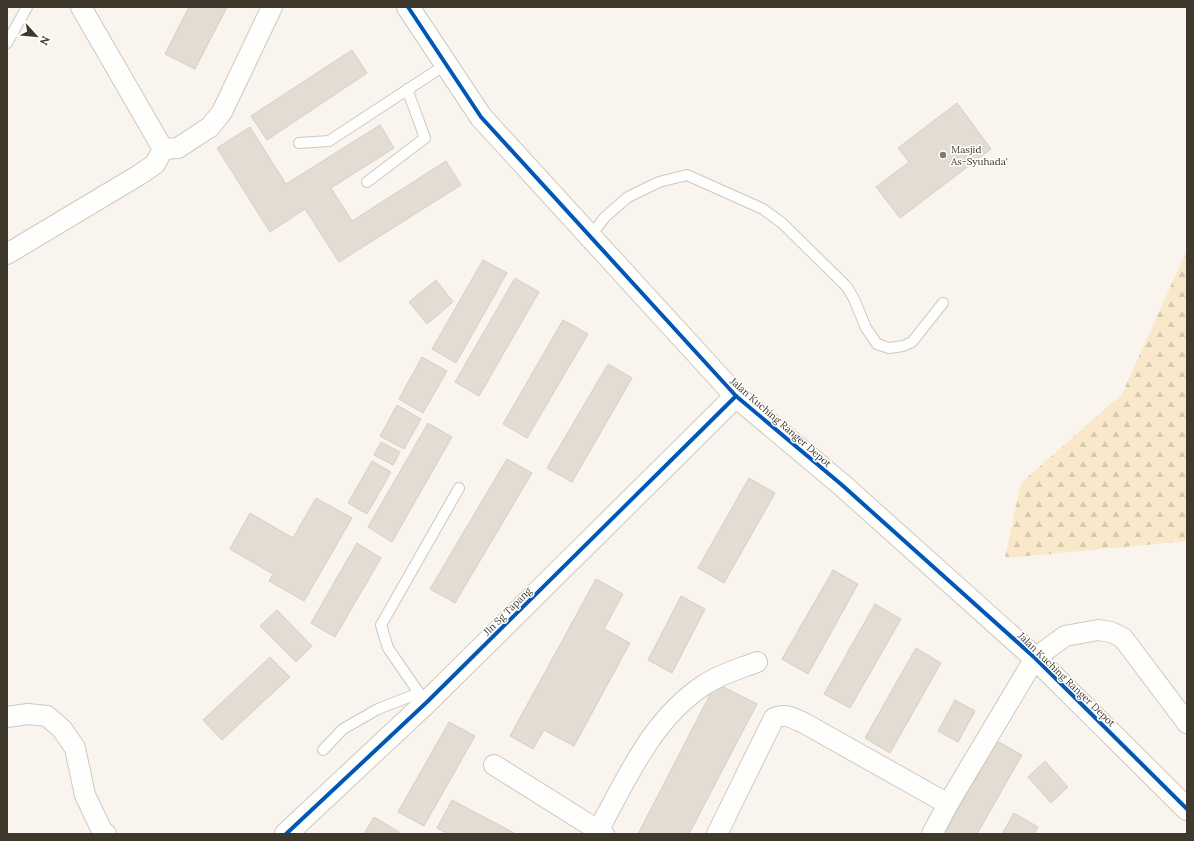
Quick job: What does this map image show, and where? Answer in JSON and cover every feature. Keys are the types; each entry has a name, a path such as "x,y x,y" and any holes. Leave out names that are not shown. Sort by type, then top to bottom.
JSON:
{"street":[{"path":"81,7 163,149"},
{"path":"163,149 178,148 210,127 218,117 272,7"},
{"name":"Jalan Kuching Ranger Depot","path":"408,7 445,65 481,117 589,238 736,396 842,485 1035,658 1187,809"},
{"path":"7,254 139,175 155,164 163,149"},
{"name":"Jln Sg Tapang","path":"286,834 423,697 736,396"},
{"path":"932,834 948,804 1035,658 1065,636 1098,630 1111,632 1123,638 1187,723"},
{"path":"494,765 601,832 649,738 681,702 710,682 757,662"},
{"path":"7,717 28,714 47,716 62,729 75,748 85,795 103,833 106,834"},
{"path":"717,834 774,718 782,715 790,716 804,723 948,804"}],"lane":[{"path":"7,43 27,7"},
{"path":"299,143 329,141 445,65"},
{"path":"367,182 425,138 407,89"},
{"path":"589,238 605,216 628,197 659,182 687,175 763,209 782,223 847,287 854,298 866,328 877,344 889,348 903,346 912,342 943,303"},
{"path":"323,750 342,729 378,709 423,697 388,648 382,625 460,488"}],"green space":[{"path":"1187,250 1187,541 1005,558 1021,483 1122,394"}],"building":[{"path":"189,7 227,7 195,69 165,54"},
{"path":"352,50 367,73 267,140 251,116"},
{"name":"Masjid As-Syuhada'","path":"957,103 991,149 900,218 876,187 909,162 898,148"},
{"path":"380,125 394,148 331,188 352,221 446,161 461,185 339,262 305,209 270,232 217,148 250,127 286,184"},
{"path":"483,260 507,273 456,363 432,349"},
{"path":"515,278 539,292 479,396 455,382"},
{"path":"436,280 453,302 427,324 409,302"},
{"path":"563,320 588,334 527,438 503,424"},
{"path":"422,357 447,371 423,413 399,399"},
{"path":"608,364 632,378 572,482 547,468"},
{"path":"397,405 421,419 404,449 380,436"},
{"path":"428,423 452,437 392,542 368,527"},
{"path":"381,442 400,452 393,465 374,455"},
{"path":"507,459 532,473 455,603 430,589"},
{"path":"372,461 391,472 367,514 348,503"},
{"path":"749,478 775,493 724,583 698,568"},
{"path":"316,498 352,518 304,601 269,581 273,574 230,549 250,513 293,538"},
{"path":"357,543 381,558 335,637 311,623"},
{"path":"833,570 858,584 808,674 782,659"},
{"path":"596,579 623,594 604,629 630,643 574,746 544,730 533,749 510,736"},
{"path":"681,596 705,609 672,673 648,660"},
{"path":"875,604 901,619 850,708 824,694"},
{"path":"277,610 312,646 296,662 260,626"},
{"path":"916,648 941,663 890,753 865,738"},
{"path":"270,657 290,677 222,740 203,720"},
{"path":"716,683 757,704 689,834 638,834"},
{"path":"955,700 975,711 958,742 938,731"},
{"path":"449,722 475,736 424,826 398,812"},
{"path":"997,741 1022,755 977,834 944,834"},
{"path":"1045,761 1068,787 1051,803 1028,777"},
{"path":"452,800 516,834 448,834 437,828"},
{"path":"1014,813 1038,827 1034,834 1002,834"},
{"path":"374,817 399,832 398,834 364,834"}],"cycle path":[{"path":"408,7 481,117 736,396 842,485 1035,658 1187,809"},
{"path":"286,834 427,702 736,396"}],"place":[{"name":"Masjid As-Syuhada'","path":"943,155"}]}
